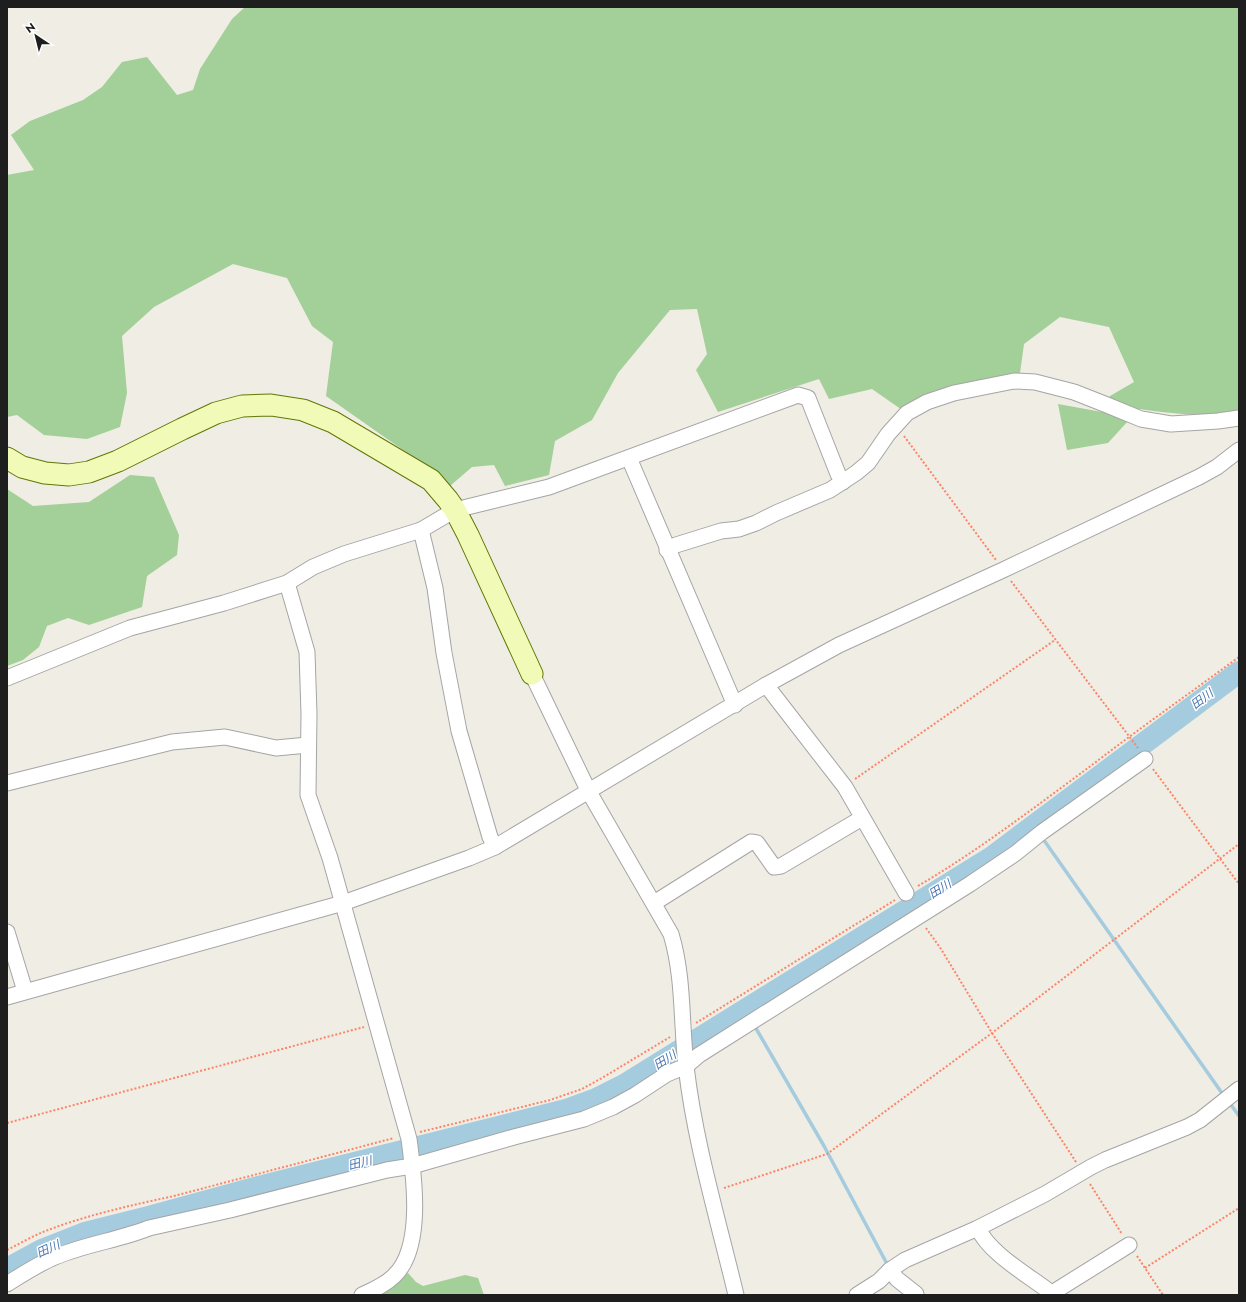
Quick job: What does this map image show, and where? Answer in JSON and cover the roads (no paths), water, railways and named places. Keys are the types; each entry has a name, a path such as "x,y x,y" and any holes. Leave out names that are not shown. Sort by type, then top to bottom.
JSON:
{"street":[{"path":"667,550 676,545 721,531 739,529 756,523 830,490 856,474 868,463 888,434 907,413 927,402 954,393 1014,381 1035,382 1074,392 1141,419 1171,424 1218,422 1239,418"},
{"path":"7,678 130,628 224,603 287,583 313,567 344,554 421,530 455,510 548,487 798,395 808,398 838,474 843,482"},
{"path":"7,458 22,467 45,473 69,475 89,472 118,461 216,413 242,406 271,405 303,410 333,422 431,480 455,510 589,792 671,934 677,952 680,972 686,1062 696,1134 736,1295"},
{"path":"7,997 343,904 495,847 766,685 839,645 1004,570 1200,478 1218,467 1239,450"},
{"path":"629,458 734,705"},
{"path":"421,530 435,588 444,653 459,731 490,837 495,847"},
{"path":"287,583 307,652 309,714 308,795 330,858 377,1024 408,1137 412,1163 414,1209 413,1236 407,1257 395,1276 382,1285 362,1295"},
{"path":"766,685 845,787 906,893"},
{"path":"7,783 172,742 225,737 276,748 308,745"},
{"path":"7,1284 30,1269 56,1257 137,1233 149,1228 230,1210 584,1119 613,1107 635,1095 918,917 1016,852 1144,756"},
{"path":"654,903 751,842 757,844 774,867 781,866 862,818"},
{"path":"7,932 25,991"},
{"path":"857,1295 879,1281 890,1270 905,1260 978,1228 1045,1194 1105,1160 1187,1127 1200,1120 1239,1089"},
{"path":"978,1228 981,1235 999,1255 1046,1289 1050,1294 1129,1245"},
{"path":"890,1270 897,1279 916,1294"}],"waterway":[{"name":"田川","path":"7,1269 42,1250 85,1233 262,1186 566,1110 596,1099 624,1085 992,857 1239,672"},
{"path":"1041,836 1224,1096"},
{"path":"745,1010 750,1018"},
{"path":"754,1025 824,1146 889,1265"},
{"path":"1229,1102 1239,1116"}]}
